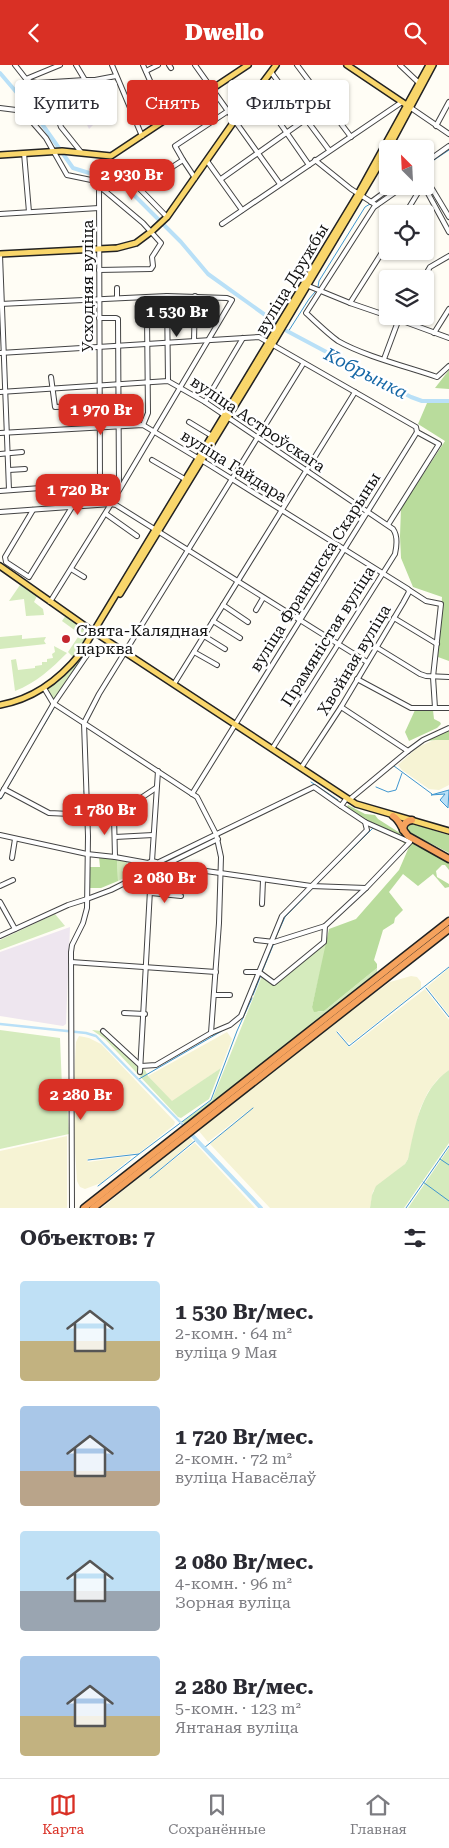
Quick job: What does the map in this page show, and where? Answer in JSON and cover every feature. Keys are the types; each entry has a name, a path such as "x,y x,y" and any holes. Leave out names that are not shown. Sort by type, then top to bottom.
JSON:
{"highway":[{"path":"393,816 399,819 403,831 408,836 449,859"},
{"path":"403,818 403,831"},
{"path":"403,831 405,824 412,820"},
{"path":"84,1208 449,921"},
{"path":"93,1208 449,929"}],"main road":[{"path":"218,84 248,65"},
{"path":"265,80 276,65"},
{"path":"347,65 406,105"},
{"name":"вуліца Дружбы","path":"226,416 237,394 349,216 406,105 429,65"},
{"name":"вуліца Дружбы","path":"393,140 408,109 406,105 433,65"},
{"path":"0,155 57,151 111,156 158,125"},
{"path":"0,255 117,248 136,243 164,220 232,125"},
{"name":"вуліца Дружбы","path":"95,632 186,479 258,367 280,324 306,285 316,264 379,164"},
{"name":"вуліца Дружбы","path":"0,705 28,698 44,688 72,664 95,632 146,551 167,508 200,459"},
{"path":"0,566 50,602 348,799 373,811 449,831"}],"street":[{"path":"15,65 26,79 60,65"},
{"path":"76,65 85,80"},
{"path":"112,65 127,102"},
{"path":"143,65 150,80"},
{"path":"146,71 158,65"},
{"path":"195,65 205,80"},
{"path":"297,65 351,137"},
{"path":"400,65 419,83"},
{"path":"271,72 277,80"},
{"path":"95,80 116,76"},
{"path":"195,178 175,146 228,111 218,97"},
{"path":"436,126 449,102"},
{"path":"222,223 329,150 406,105 449,134"},
{"path":"0,108 15,110"},
{"path":"35,125 57,151 67,175 96,181 99,186 152,231 161,243 152,257 152,268 99,270"},
{"path":"60,125 81,152"},
{"path":"137,125 142,136"},
{"path":"238,125 280,184"},
{"path":"281,125 309,165"},
{"path":"221,179 298,125"},
{"path":"310,125 329,150"},
{"path":"434,157 449,146"},
{"path":"24,153 29,212"},
{"path":"140,188 183,160"},
{"path":"315,160 376,205"},
{"path":"207,161 242,210"},
{"path":"133,182 140,188 164,220"},
{"name":"Усходняя вуліца","path":"99,186 100,484"},
{"path":"434,192 449,217"},
{"path":"371,202 380,195"},
{"path":"391,195 376,205 306,313 337,340 384,359 437,377 449,366"},
{"path":"428,195 449,232"},
{"path":"0,214 99,208"},
{"path":"0,255 2,353 5,372 9,490"},
{"path":"428,270 449,256"},
{"path":"350,303 379,257"},
{"path":"306,285 379,313"},
{"path":"117,288 117,298"},
{"path":"1,304 167,296 227,297 231,299 209,340 121,485 106,514 50,602"},
{"path":"167,296 168,381"},
{"path":"194,341 195,296"},
{"path":"434,333 449,309"},
{"path":"0,433 143,425 148,413 147,317"},
{"path":"99,318 118,318 118,426 121,485"},
{"path":"384,359 396,325"},
{"path":"415,325 449,338"},
{"path":"2,353 259,337 416,427 417,432 439,444 388,525"},
{"path":"205,402 243,338"},
{"path":"72,1208 71,949 86,913 87,899 84,723 125,652 303,363"},
{"path":"0,373 5,372"},
{"path":"51,377 55,407 81,406"},
{"name":"вуліца Астроўскага","path":"0,392 168,381 226,416 388,525 396,534"},
{"path":"174,684 355,392"},
{"path":"190,422 212,437"},
{"name":"вуліца Гайдара","path":"143,425 383,573"},
{"name":"вуліца Францыска Скарыны","path":"192,793 417,432"},
{"path":"0,453 22,452"},
{"path":"152,460 186,479"},
{"path":"9,470 25,469"},
{"path":"0,491 100,484 121,485"},
{"path":"0,512 111,504 121,508 367,663"},
{"path":"33,510 5,557 6,562 29,577 72,507"},
{"path":"106,514 137,536"},
{"name":"Прамяністая вуліца","path":"272,749 395,553 397,547 396,534"},
{"path":"71,569 84,577"},
{"path":"383,573 426,601 441,604 433,677 434,708"},
{"name":"Хвойная вуліца","path":"301,768 341,707 409,590"},
{"path":"256,610 263,598"},
{"path":"223,605 248,622"},
{"path":"394,618 437,644"},
{"path":"213,621 240,638"},
{"path":"204,636 225,649"},
{"path":"376,647 420,674 433,677 449,677"},
{"path":"0,796 54,703 89,652"},
{"path":"194,652 217,665"},
{"path":"357,679 411,708 449,708"},
{"path":"44,688 54,703 192,793 204,808 216,833 221,857 215,995 211,1033"},
{"path":"341,707 408,751"},
{"path":"341,806 408,751 449,728"},
{"path":"140,1072 151,893 150,871 147,867 150,862 158,771"},
{"path":"0,937 68,905 87,899 150,871 156,871 158,865 216,833 314,787 365,822 410,842 366,888 325,926 274,942 256,939"},
{"path":"4,789 47,812 114,816 156,789"},
{"path":"114,816 115,857"},
{"path":"141,1067 156,1065 211,1033 230,1025 241,1016 282,916 362,835 367,828 365,822"},
{"path":"0,835 87,854 150,862 158,865 311,887 366,888"},
{"path":"115,837 153,835"},
{"path":"12,858 15,839"},
{"path":"164,865 218,839"},
{"path":"0,886 14,880"},
{"path":"262,904 263,880"},
{"path":"151,893 181,896"},
{"path":"0,902 15,929"},
{"path":"246,972 259,972 274,983 324,942 325,926"},
{"path":"71,962 216,972"},
{"path":"215,995 230,995"},
{"path":"124,1013 144,1015"},
{"path":"103,1031 141,1067"}],"shaded area":[{"path":"434,740 449,740 449,785 439,790 429,789 402,770 398,765 418,747"},
{"path":"70,927 66,1024 63,1026 0,1016 0,952"},
{"path":"449,968 449,1015 427,987"},
{"path":"411,976 417,977 421,982 421,988 351,1043 347,1042 338,1031 336,1032 350,1047 425,989 449,1020 449,1070 437,1080 428,1092 420,1109 408,1159 405,1164 373,1191 370,1208 270,1208 210,1144 253,1107 208,1142 198,1130 390,982"},
{"path":"227,1032 232,1039 221,1068 172,1102 148,1076"},
{"path":"79,1036 89,1038 101,1044 175,1122 174,1125 139,1153 87,1159 88,1162 130,1156 131,1158 101,1183 85,1189 80,1187 77,1181 74,1137 73,1098 76,1042"},
{"path":"67,1136 67,1208 0,1208 0,1151"},
{"path":"189,1136 193,1141 149,1179 195,1143 255,1208 102,1208"}],"green space":[{"path":"449,370 449,389 435,388"},
{"path":"427,403 449,403 449,661 438,657 442,597 413,587 401,558 401,508 445,441 418,424"},
{"path":"20,585 37,596 34,602 43,609 44,615 26,616 24,599 9,601"},
{"path":"66,615 90,633 84,643 78,646 80,649 74,658 68,652 80,634 62,621"},
{"path":"22,635 22,639 46,637 44,641 46,644 0,649 0,637"},
{"path":"54,646 67,653 37,679 15,691 11,660 16,659 18,670 35,668 35,666 42,665 42,662 47,662 47,659 53,658"},
{"path":"87,651 55,699 52,699 48,691 49,687 67,673"},
{"path":"415,710 433,710 434,719 441,724 437,728 409,741 405,732"},
{"path":"449,730 449,740 427,741 427,740"},
{"path":"348,805 365,814 375,815 378,819 414,842 416,846 425,847 449,861 449,870 445,865 442,865 436,871 437,877 449,884 449,887 445,888 433,874 418,886 403,874 389,892 403,910 395,918 394,923 383,930 374,960 377,968 324,1011 314,1012 312,1007 329,929 356,919 399,870 409,847 396,837 351,811 347,807"},
{"path":"411,824 449,835 449,853 407,831 407,826"},
{"path":"99,857 117,859 118,881 101,888 89,888 89,867 100,867"},
{"path":"117,859 127,862 128,876 118,881"},
{"path":"55,914 65,926 0,950 0,940"},
{"path":"327,943 312,1007 318,1012 324,1011 377,968 377,973 185,1124 182,1122 212,1100 262,976 273,985"},
{"path":"0,1030 60,1038 62,1087 67,1099 69,1134 0,1149"},
{"path":"92,1030 101,1031 137,1066 145,1070 148,1076 172,1101 221,1068 209,1099 181,1118 178,1117 105,1039"},
{"path":"449,1070 449,1143 404,1208 370,1208 376,1186 405,1164 408,1159 416,1122 425,1099 439,1078"},
{"path":"449,1148 449,1208 408,1208"}],"water":[{"path":"449,790 448,808 440,800 445,794 431,795"}],"waterway":[{"name":"Кобрынка","path":"0,73 35,114 73,168 115,181 127,188 181,242 208,274 275,322"},
{"path":"434,160 449,150"},
{"path":"318,287 319,281 365,207 370,204"},
{"path":"288,332 315,292"},
{"name":"Кобрынка","path":"287,331 411,397 422,401 449,401"},
{"path":"56,703 60,698"},
{"path":"44,725 55,706"},
{"path":"38,735 42,728"},
{"path":"32,745 36,738"},
{"path":"21,763 30,748"},
{"path":"394,766 432,794"},
{"path":"376,787 388,792 396,790 402,773"},
{"path":"7,788 15,775"},
{"path":"311,782 338,800"},
{"path":"84,791 85,796"},
{"path":"1,799 5,792"},
{"path":"84,813 85,799"},
{"path":"317,884 373,828"},
{"path":"275,939 285,917 314,887"},
{"path":"262,972 274,943"},
{"path":"337,1032 349,1046 449,967"},
{"path":"253,995 261,975"},
{"path":"426,988 449,1017"},
{"path":"88,1160 139,1154 211,1100 237,1031 252,998"},
{"path":"0,1024 86,1033 96,1036 185,1127"},
{"path":"139,1079 227,1028"},
{"path":"204,1148 253,1108"},
{"path":"191,1134 261,1208"},
{"path":"150,1178 196,1140"},
{"path":"406,1208 449,1146"},
{"path":"98,1186 139,1154"},
{"path":"440,1159 449,1165"},
{"path":"423,1182 449,1201"}],"place":[{"name":"Свята-Калядная царква","path":"66,639"}]}
